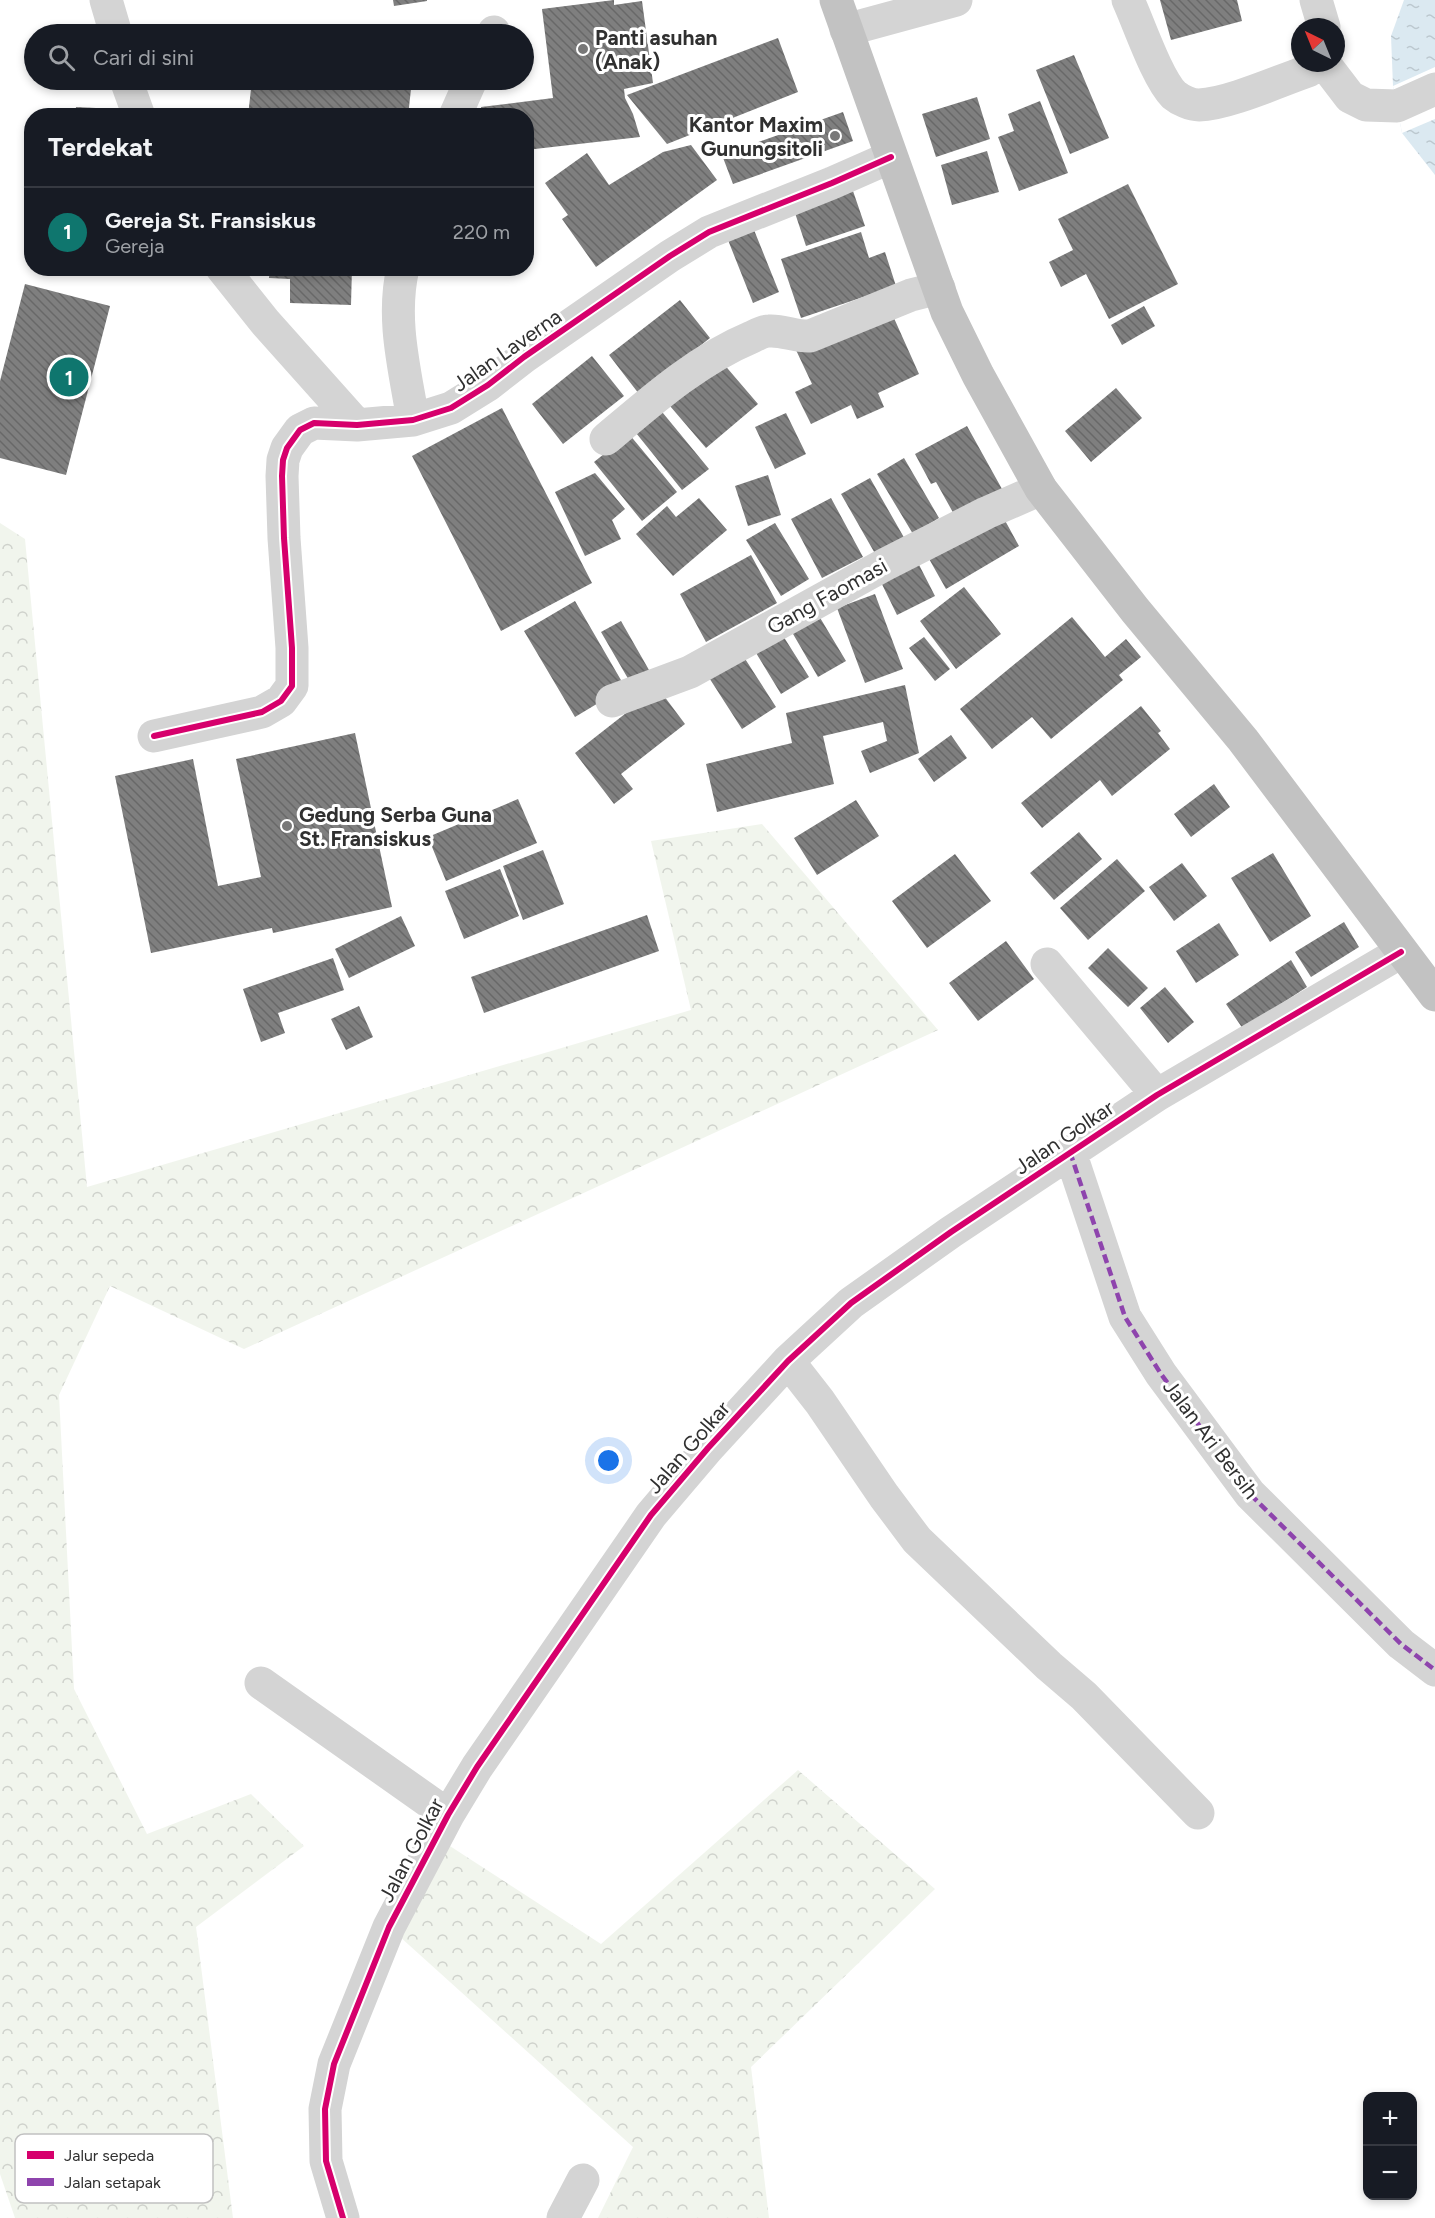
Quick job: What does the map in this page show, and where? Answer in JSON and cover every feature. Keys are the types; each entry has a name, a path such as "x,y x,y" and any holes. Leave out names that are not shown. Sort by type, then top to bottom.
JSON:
{"highway":[{"path":"841,15 948,312 978,375 1041,489 1135,610 1244,740 1435,995"}],"street":[{"path":"106,0 113,24"},
{"path":"841,15 956,0"},
{"path":"1128,0 1163,80 1177,98 1199,105 1224,100 1305,72"},
{"path":"1316,0 1321,18"},
{"path":"1331,72 1350,97 1366,105 1397,106 1435,89"},
{"path":"130,90 136,108"},
{"path":"459,108 467,90"},
{"name":"Jalan Laverna","path":"154,736 262,712 276,705 292,686 284,538 283,460 290,443 306,426 314,423 357,425 413,420 451,408 468,399 524,357 670,256 710,232 891,157"},
{"path":"228,276 265,322 357,425"},
{"path":"401,276 397,318 413,420"},
{"path":"606,439 661,392 714,355 736,343 769,331 800,337 810,336 911,295 939,288"},
{"name":"Gang Faomasi","path":"612,701 690,672 884,565 986,513 1041,489"},
{"name":"Jalan Golkar","path":"343,2218 326,2161 325,2109 334,2064 389,1927 448,1815 477,1767 651,1515 708,1448 788,1361 851,1303 951,1232 1156,1095 1401,952"},
{"path":"1047,964 1156,1095"},
{"name":"Jalan Ari Bersih","path":"1070,1152 1125,1317 1161,1374 1250,1494 1401,1644 1435,1670"},
{"path":"788,1361 820,1402 917,1540 1049,1666 1084,1696 1198,1813"},
{"path":"261,1683 448,1815"},
{"path":"563,2218 584,2180"}],"green space":[{"path":"0,523 25,539 87,1187 691,1010 651,841 762,824 938,1030 244,1349 110,1286 59,1395 74,1689 147,1834 251,1794 304,1846 196,1927 233,2218 15,2218 0,2174"},
{"path":"798,1770 935,1889 751,2067 769,2218 598,2218 633,2147 389,1927 436,1837 601,1944"}],"water":[{"path":"1404,0 1435,0 1435,175 1402,133 1393,86 1391,36"}],"pier":[{"path":"1435,67 1435,119 1402,133 1393,86"}],"building":[{"path":"393,0 427,0 427,1 394,6"},
{"name":"Panti asuhan (Anak)","path":"614,0 614,5 642,1 653,83 624,89 625,98 640,137 534,149 534,108 481,108 553,98 542,9"},
{"path":"1160,0 1237,0 1242,21 1171,40"},
{"path":"778,38 798,92 667,144 627,95"},
{"path":"1074,55 1109,138 1070,154 1036,70"},
{"path":"251,90 411,90 409,108 249,108"},
{"path":"977,97 990,139 936,157 922,114"},
{"path":"1040,101 1068,173 1019,191 998,137 1014,131 1008,114"},
{"path":"843,112 853,141 733,184 722,155"},
{"path":"691,145 717,180 596,267 562,219 568,215 545,183 587,153 609,185 663,152"},
{"path":"987,151 999,192 952,205 941,165"},
{"path":"1128,184 1178,284 1109,319 1086,274 1061,287 1049,262 1073,250 1058,219"},
{"path":"853,191 865,226 806,246 794,210"},
{"path":"752,225 779,292 753,303 726,235"},
{"path":"861,232 869,258 885,252 896,286 801,318 781,259"},
{"path":"269,276 352,276 351,305 290,303 290,279 269,278"},
{"path":"25,284 110,306 66,475 0,458 0,381"},
{"path":"680,300 710,338 639,394 609,355"},
{"path":"1144,306 1155,326 1122,345 1111,325"},
{"path":"889,307 919,374 878,393 884,407 857,419 851,405 811,424 795,392 812,384 796,350"},
{"path":"592,356 624,396 563,444 532,404"},
{"path":"722,362 758,404 706,448 670,406"},
{"path":"1116,388 1142,418 1091,462 1065,431"},
{"path":"658,407 709,469 682,490 632,428"},
{"path":"502,408 592,583 501,631 412,456"},
{"path":"786,413 806,454 775,469 755,427"},
{"path":"967,426 1002,489 955,516 936,482 931,484 915,454"},
{"path":"629,434 677,492 642,521 594,462"},
{"path":"904,458 939,518 913,534 877,474"},
{"path":"595,473 625,509 612,520 621,539 585,556 555,492"},
{"path":"768,475 781,515 748,526 735,486"},
{"path":"870,478 906,541 877,557 841,494"},
{"path":"699,498 727,530 673,576 636,534 667,506 676,517"},
{"path":"831,498 863,557 822,578 791,519"},
{"path":"1002,515 1019,546 946,589 928,557"},
{"path":"775,523 809,579 781,596 746,540"},
{"path":"751,555 777,603 706,642 680,594"},
{"path":"915,557 935,596 897,615 878,576"},
{"path":"964,587 1001,634 956,669 920,621"},
{"path":"875,594 903,669 865,683 837,608"},
{"path":"575,601 625,687 575,717 524,631"},
{"path":"816,611 846,661 818,677 789,627"},
{"path":"1072,617 1105,657 1126,639 1141,657 1119,675 1123,680 1051,739 1032,717 992,749 960,709"},
{"path":"621,621 649,670 630,682 601,632"},
{"path":"780,631 809,677 781,694 753,648"},
{"path":"924,637 950,669 935,681 909,648"},
{"path":"740,651 776,707 742,729 706,673"},
{"path":"905,685 919,753 870,773 861,751 887,741 883,722 823,736 834,784 717,812 706,764 792,743 786,713"},
{"path":"658,688 685,724 621,774 633,789 614,804 575,753"},
{"path":"1141,706 1161,731 1158,733 1170,749 1112,796 1100,780 1042,828 1021,803"},
{"path":"355,733 392,907 273,933 272,928 151,953 115,776 193,759 218,886 261,877 236,759"},
{"path":"951,735 967,758 934,782 918,759"},
{"path":"1214,784 1230,807 1191,837 1174,814"},
{"path":"518,799 537,843 446,881 428,837"},
{"path":"856,800 879,836 817,875 794,838"},
{"path":"1079,832 1102,859 1054,900 1030,873"},
{"path":"543,850 564,904 523,920 503,866"},
{"path":"1273,853 1311,916 1270,942 1231,878"},
{"path":"955,854 991,901 927,948 892,901"},
{"path":"1117,859 1145,891 1088,940 1060,908"},
{"path":"1182,863 1207,896 1174,921 1149,887"},
{"path":"500,869 519,916 464,939 445,891"},
{"path":"647,915 659,951 484,1013 471,977"},
{"path":"401,916 415,946 349,978 335,949"},
{"path":"1344,922 1359,947 1311,977 1295,952"},
{"path":"1219,923 1239,955 1196,983 1176,951"},
{"path":"1006,941 1034,979 978,1021 949,983"},
{"path":"1108,948 1148,988 1128,1007 1088,968"},
{"path":"333,958 344,990 278,1013 285,1033 261,1042 243,989"},
{"path":"1291,960 1307,987 1243,1029 1226,1004"},
{"path":"1165,987 1194,1022 1168,1043 1140,1008"},
{"path":"359,1006 373,1037 346,1050 331,1019"}],"marked path":[{"path":"1070,1152 1125,1317 1161,1374 1250,1494 1401,1644 1435,1670"}],"cycle path":[{"path":"154,736 262,712 281,701 292,686 292,648 282,476 283,460 287,448 300,430 314,423 357,425 413,420 451,408 488,385 524,357 670,256 709,232 891,157"},
{"path":"343,2218 326,2161 325,2109 334,2064 389,1927 448,1815 477,1767 651,1515 708,1448 788,1361 851,1303 951,1232 1157,1095 1401,952"}],"place":[{"name":"Panti asuhan (Anak)","path":"583,49"},
{"name":"Kantor Maxim Gunungsitoli","path":"835,136"},
{"name":"Gereja St. Fransiskus","path":"69,377"},
{"name":"Gedung Serba Guna St. Fransiskus","path":"287,826"}]}
